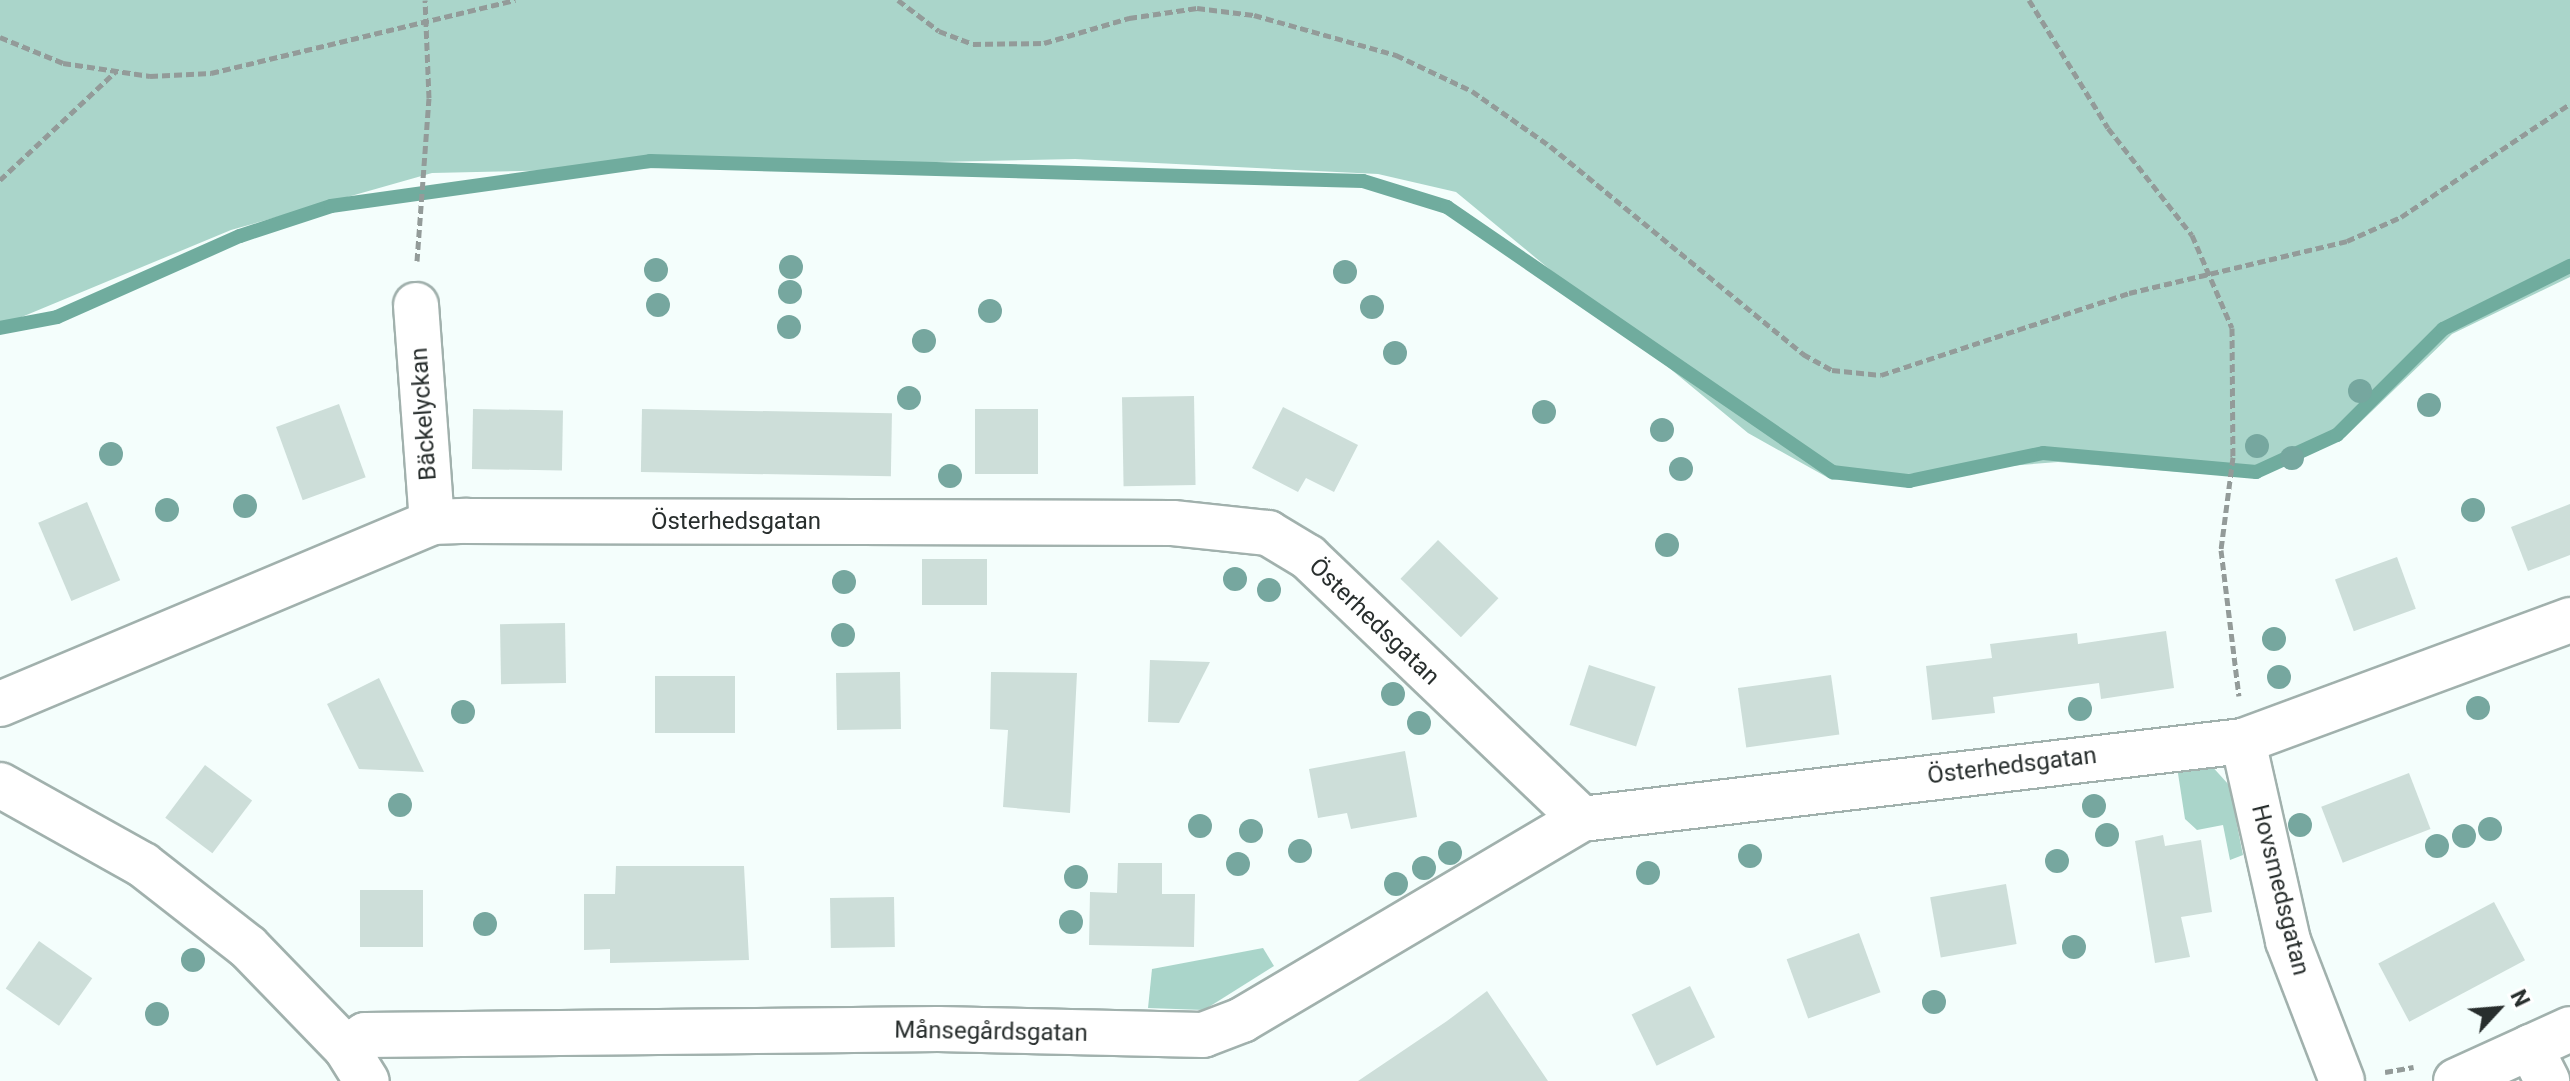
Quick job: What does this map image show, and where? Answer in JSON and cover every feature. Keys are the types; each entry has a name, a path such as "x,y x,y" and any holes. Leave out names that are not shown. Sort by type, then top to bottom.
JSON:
{"street":[{"name":"Bäckelyckan","path":"416,305 432,522"},
{"name":"Österhedsgatan","path":"0,704 432,522 1173,523 1268,533 1308,557 1582,819 2243,741 2570,620"},
{"name":"Hovsmedsgatan","path":"2243,741 2288,941 2342,1081"},
{"path":"0,785 143,865 248,947 356,1064"},
{"name":"Månsegårdsgatan","path":"356,1064 365,1035 938,1029 1203,1035 1242,1020 1582,819"},
{"path":"2456,1081 2538,1064 2570,1029"}],"path":[{"path":"416,305 430,44 424,27 425,0"},
{"path":"0,37 63,63 116,71 211,73 424,27 515,0"},
{"path":"898,0 939,31 973,44 1044,43 1129,18 1197,8 1254,15 1396,55 1472,91 1550,146 1762,323 1832,370 1881,375 1917,366 2129,293 2307,254 2401,217 2570,104"},
{"path":"2029,0 2108,128 2216,276 2232,328 2233,457 2222,569 2243,741"},
{"path":"0,180 116,71"}],"green space":[{"path":"0,0 2570,0 2570,277 2452,334 2345,437 2256,478 2058,462 1832,480 1748,433 1456,192 1378,174 1075,159 432,173 231,230 0,326"},
{"path":"2209,763 2229,785 2243,855 2230,860 2223,825 2197,830 2185,819 2177,767"},
{"path":"1263,948 1274,966 1204,1010 1148,1008 1152,969"}],"building":[{"path":"1194,396 1196,485 1124,486 1122,397"},
{"path":"339,404 366,477 303,500 276,427"},
{"path":"1283,407 1358,445 1334,492 1306,478 1298,492 1252,468"},
{"path":"473,409 563,411 562,471 472,469"},
{"path":"642,409 892,413 891,476 641,472"},
{"path":"975,409 1038,409 1038,474 975,474"},
{"path":"87,502 120,580 71,601 38,523"},
{"path":"2570,504 2570,555 2528,571 2511,527"},
{"path":"1438,540 1498,598 1461,637 1400,579"},
{"path":"2397,557 2416,609 2354,631 2335,580"},
{"path":"922,559 987,559 987,605 922,605"},
{"path":"565,623 566,683 501,684 500,624"},
{"path":"2166,631 2174,688 2101,699 2099,683 1993,697 1995,713 1932,720 1926,666 1992,658 1990,644 2077,633 2078,644"},
{"path":"1150,660 1210,662 1179,723 1148,722"},
{"path":"1589,665 1656,687 1636,747 1570,725"},
{"path":"900,672 901,729 837,730 836,673"},
{"path":"991,672 1077,673 1070,813 1003,807 1008,730 990,729"},
{"path":"1831,675 1839,734 1746,747 1738,688"},
{"path":"655,676 735,676 735,733 655,733"},
{"path":"379,678 424,772 359,769 327,704"},
{"path":"1405,751 1417,817 1351,829 1347,813 1318,818 1309,769"},
{"path":"205,765 252,801 212,853 165,818"},
{"path":"2409,773 2431,829 2343,863 2321,807"},
{"path":"2163,835 2165,846 2201,840 2212,912 2181,917 2190,957 2155,963 2135,841"},
{"path":"1118,863 1162,863 1162,894 1195,894 1194,947 1089,945 1090,892 1117,893"},
{"path":"616,866 744,866 749,960 610,963 610,949 584,950 584,894 615,894"},
{"path":"2006,884 2017,944 1941,957 1930,897"},
{"path":"360,890 423,890 423,947 360,947"},
{"path":"894,897 895,947 831,948 830,898"},
{"path":"2494,902 2525,960 2409,1022 2378,964"},
{"path":"1859,933 1881,992 1808,1019 1787,959"},
{"path":"39,941 92,978 59,1026 6,989"},
{"path":"1690,986 1715,1037 1657,1066 1632,1014"},
{"path":"1487,991 1548,1081 1358,1081 1447,1021"}],"waterway":[{"path":"0,328 57,317 240,236 331,206 650,161 1363,181 1447,207 1832,472 1909,481 2043,453 2256,472 2337,435 2443,329 2570,266"}]}
